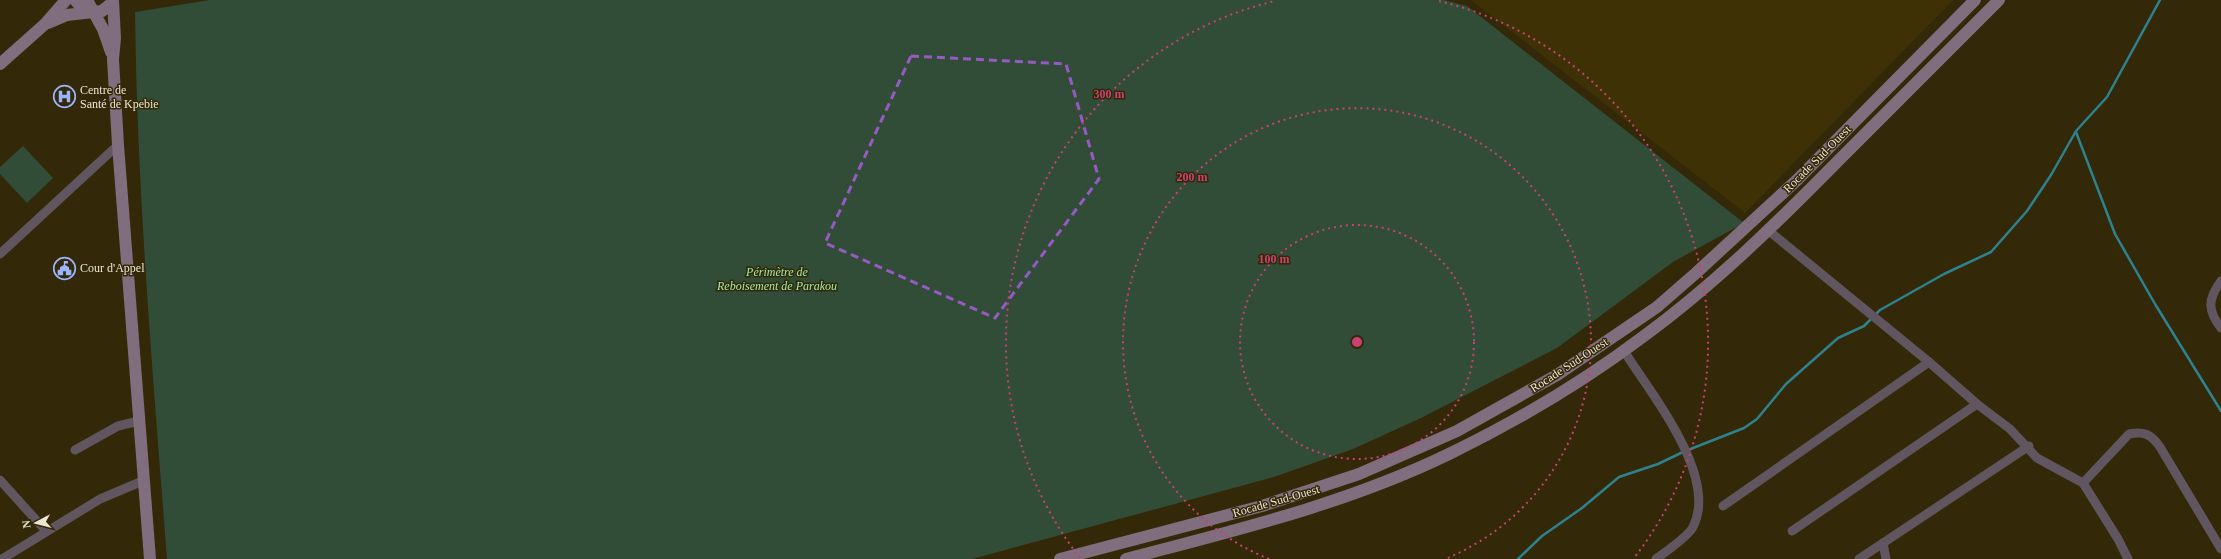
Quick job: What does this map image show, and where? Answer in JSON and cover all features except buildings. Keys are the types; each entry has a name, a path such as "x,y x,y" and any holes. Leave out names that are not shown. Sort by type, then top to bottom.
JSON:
{"main road":[{"path":"0,64 45,24 66,0"},
{"path":"74,0 90,12"},
{"path":"87,0 90,12 108,40 113,59"},
{"name":"Rocade Sud-Ouest","path":"1060,559 1262,506 1352,477 1390,462 1457,431 1557,375 1657,307 1696,273 1797,180 1975,0"},
{"name":"Rocade Sud-Ouest","path":"1126,559 1300,513 1397,477 1448,454 1543,404 1624,351 1673,314 1769,231 1999,0"},
{"path":"45,24 67,15 106,10 113,1"},
{"path":"113,1 115,38 113,59 118,144 150,559"}],"street":[{"path":"0,254 118,144"},
{"path":"1769,231 1929,362 1977,404 2010,429 2029,446 2037,458 2083,483 2118,539 2128,559"},
{"path":"2221,282 2212,294 2210,307 2221,328"},
{"path":"1624,351 1682,441 1698,484 1698,514 1692,529 1656,559"},
{"path":"1723,506 1929,362"},
{"path":"1792,531 1977,404"},
{"path":"75,450 118,426 139,421"},
{"path":"2083,483 2129,434 2139,432 2149,434 2160,447 2221,549"},
{"path":"1859,559 2029,446"},
{"path":"0,480 46,531"},
{"path":"2,559 100,499 145,480"},
{"path":"1883,543 1886,559"}],"highlighted area":[{"path":"911,56 1066,64 1099,179 995,318 825,243"}],"shaded area":[{"path":"1471,0 1953,0 1745,213"}],"green space":[{"name":"Périmètre de Reboisement de Parakou","path":"210,0 1444,0 1467,6 1744,223 1673,262 1557,348 1421,418 1353,449 1274,477 972,559 167,559 142,217 136,80 135,12"},
{"path":"23,146 53,178 27,203 0,174 0,167"}],"waterway":[{"path":"1688,450 1744,428 1757,419 1786,384 1838,338 1864,326 1880,310 1944,274 1991,252 2027,211 2051,175 2076,131 2107,97 2160,0"},
{"path":"2076,132 2115,234 2155,304 2221,411"},
{"path":"1518,559 1542,536 1582,508 1619,477 1658,464 1683,452"}],"place":[{"name":"Centre de Santé de Kpebie","path":"65,97"},
{"name":"Cour d'Appel","path":"64,268"}]}
